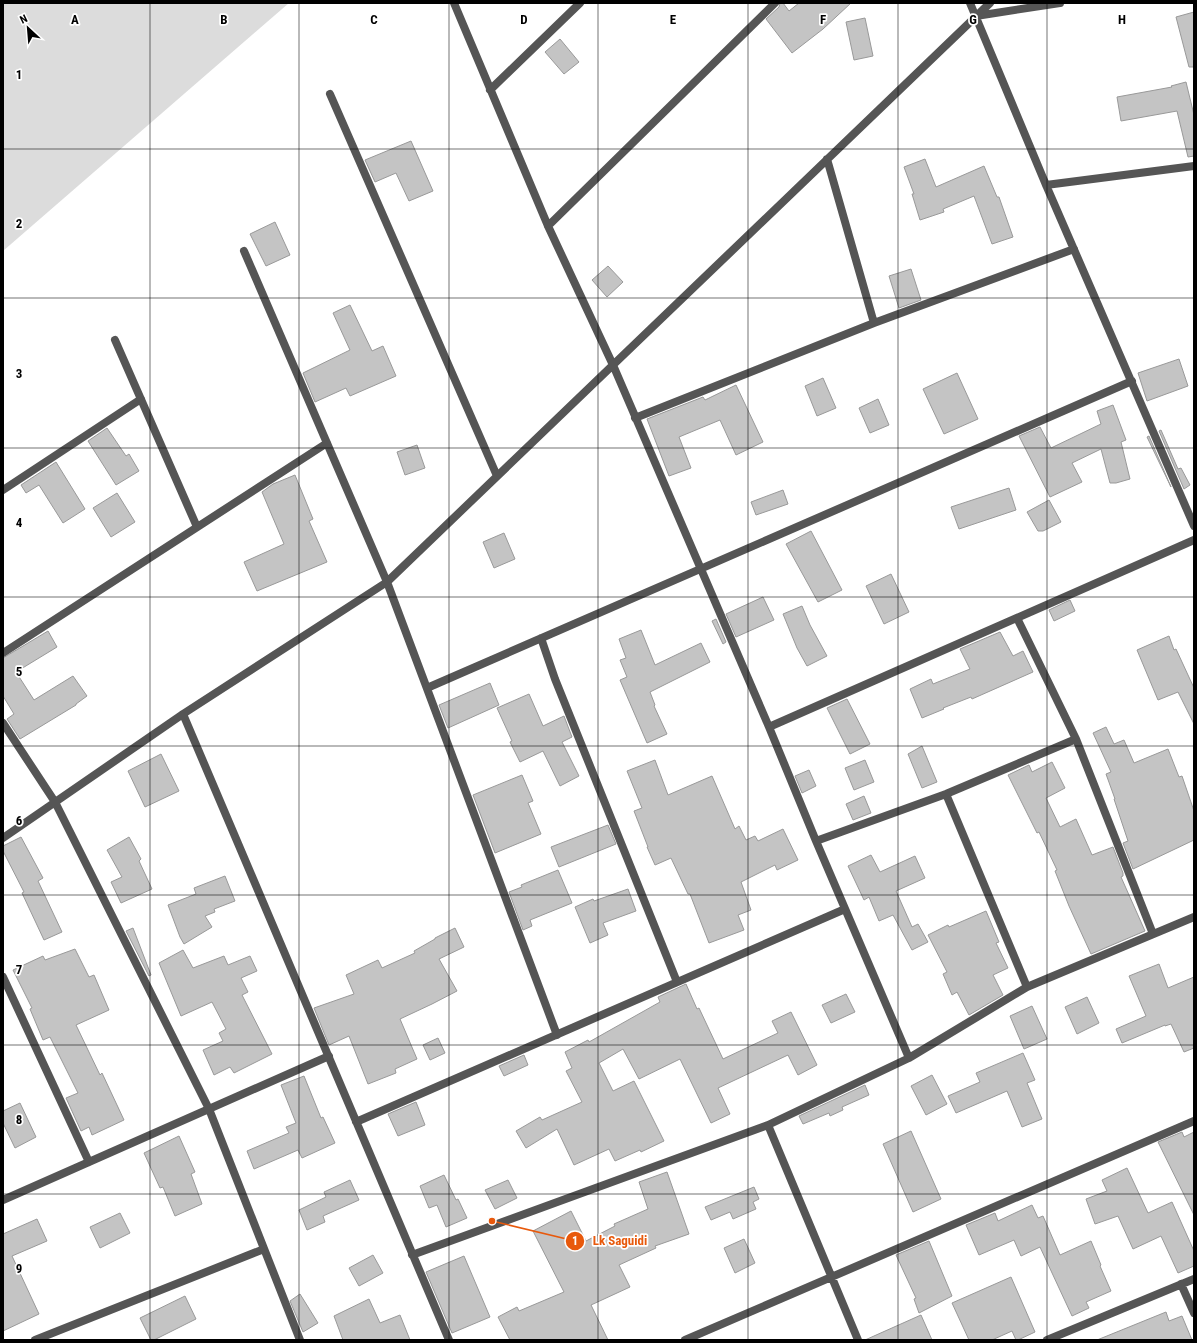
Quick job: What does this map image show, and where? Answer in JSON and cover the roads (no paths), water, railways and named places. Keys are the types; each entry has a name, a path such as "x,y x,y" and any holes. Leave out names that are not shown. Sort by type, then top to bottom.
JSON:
{"street":[{"path":"454,3 548,226 613,365 769,727 909,1058"},
{"path":"490,90 580,3"},
{"path":"548,226 775,3"},
{"path":"970,3 1046,185 1194,526"},
{"path":"3,838 183,714 387,582 990,3"},
{"path":"976,16 1060,3"},
{"path":"330,94 497,476"},
{"path":"828,159 874,323"},
{"path":"1046,185 1194,166"},
{"path":"635,418 874,323 1074,249"},
{"path":"244,251 387,582 557,1035"},
{"path":"115,340 197,527"},
{"path":"427,688 1132,381"},
{"path":"3,490 141,399"},
{"path":"3,653 327,443"},
{"path":"769,727 1194,540"},
{"path":"1017,618 1076,738 1153,934"},
{"path":"541,638 558,686 677,982"},
{"path":"183,714 449,1340"},
{"path":"3,724 55,802 209,1109 300,1340"},
{"path":"816,841 946,794 1076,738"},
{"path":"946,794 1027,987"},
{"path":"356,1122 845,909"},
{"path":"412,1255 768,1126 909,1058 1027,987 1194,917"},
{"path":"3,977 89,1162"},
{"path":"3,1200 329,1056"},
{"path":"685,1340 1194,1121"},
{"path":"768,1126 858,1340"},
{"path":"35,1340 264,1249"},
{"path":"1047,1340 1194,1279"},
{"path":"1181,1284 1194,1313"}],"place":[{"name":"Lk Saguidi","path":"492,1221"}]}
